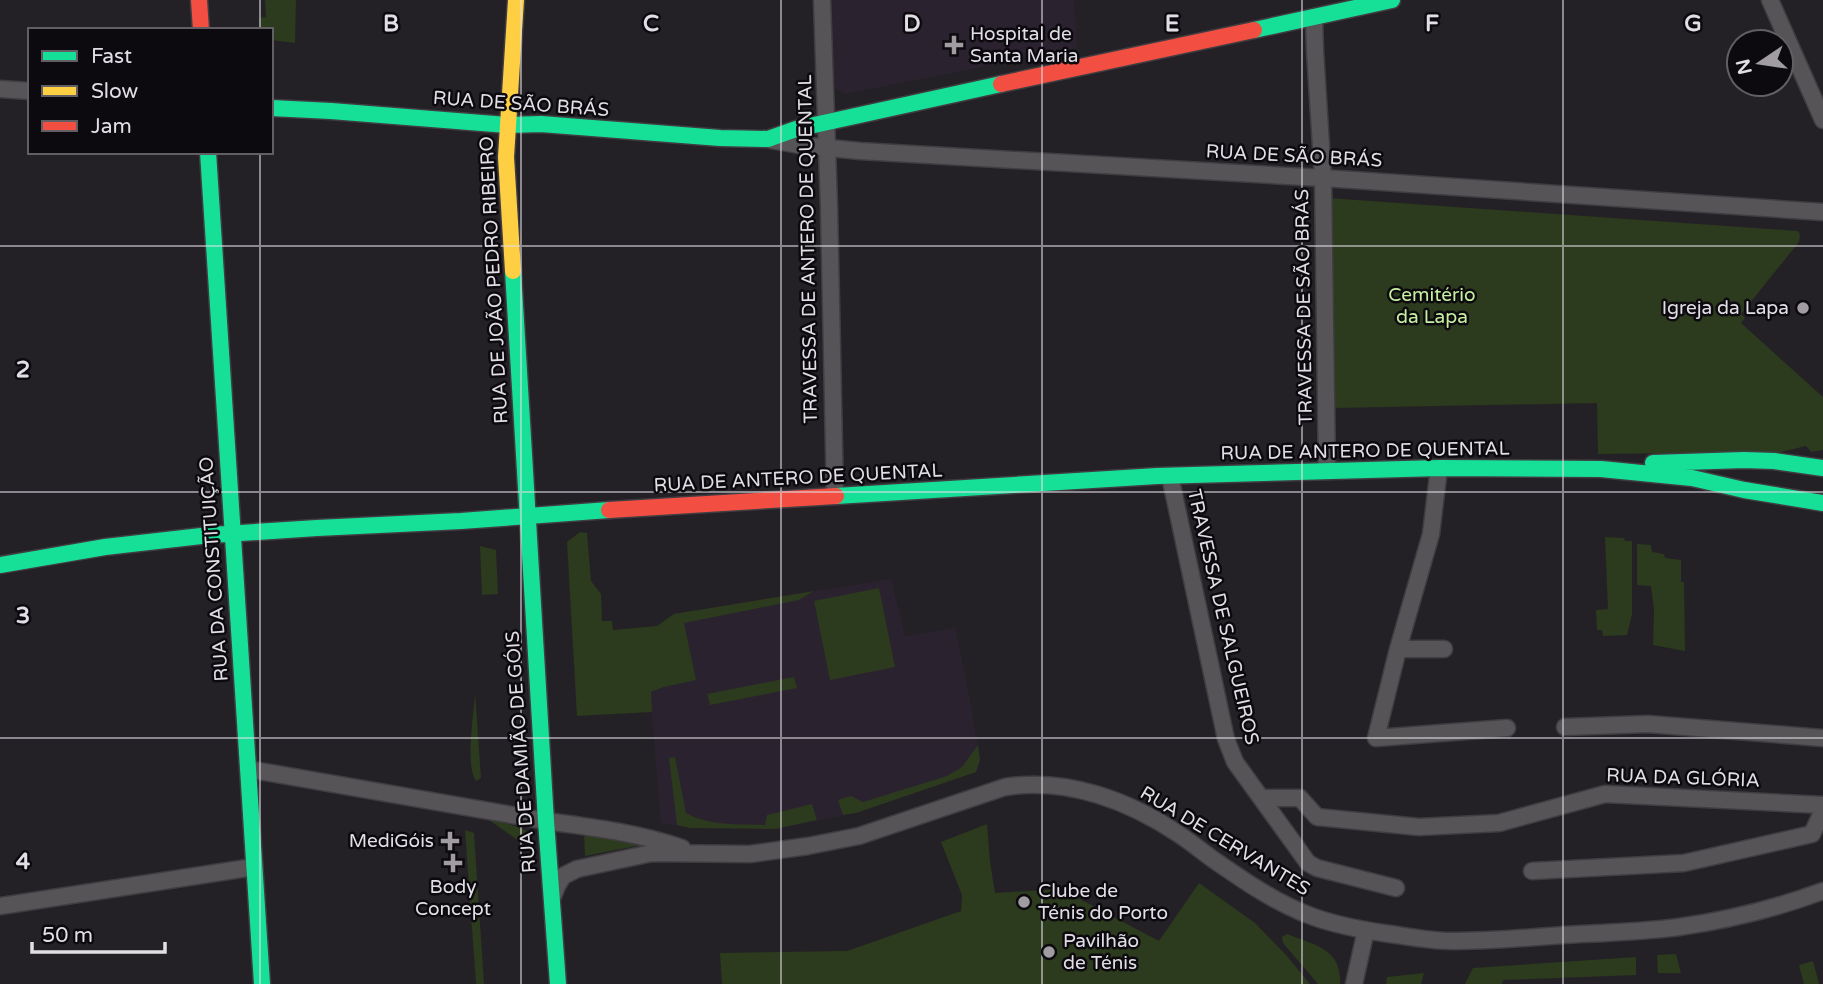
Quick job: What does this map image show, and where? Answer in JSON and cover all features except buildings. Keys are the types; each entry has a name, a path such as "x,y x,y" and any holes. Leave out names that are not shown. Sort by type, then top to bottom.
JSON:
{"main road":[{"path":"199,0 201,28"},
{"name":"RUA DE JOÃO PEDRO RIBEIRO","path":"516,0 506,157 528,516"},
{"name":"RUA DE SÃO BRÁS","path":"273,108 507,125 541,124 720,138 768,139 825,122 1392,0"},
{"name":"RUA DA CONSTITUIÇÃO","path":"208,154 262,984"},
{"path":"1744,460 1734,471 1737,484 1744,490"},
{"name":"RUA DE ANTERO DE QUENTAL","path":"1601,469 1684,461 1744,460 1823,468"},
{"name":"RUA DE ANTERO DE QUENTAL","path":"0,565 142,541 234,533 1170,476 1439,468 1601,469 1692,478 1823,503"},
{"name":"RUA DE DAMIÃO DE GÓIS","path":"528,516 558,984"}],"street":[{"name":"TRAVESSA DE ANTERO DE QUENTAL","path":"822,0 835,496"},
{"path":"1770,0 1823,120"},
{"name":"TRAVESSA DE SÃO BRÁS","path":"1314,17 1323,178 1327,471"},
{"path":"0,89 28,91"},
{"name":"RUA DE SÃO BRÁS","path":"768,139 860,151 1323,178 1821,213"},
{"path":"1439,468 1431,534 1376,738 1507,727"},
{"name":"TRAVESSA DE SALGUEIROS","path":"1170,476 1226,739 1235,762 1308,863 1317,868 1396,888"},
{"path":"1398,649 1444,649"},
{"path":"1565,727 1648,724 1823,738"},
{"name":"RUA DE CERVANTES","path":"248,769 584,826 667,843 694,853"},
{"name":"RUA DE CERVANTES","path":"552,900 556,886 563,876 578,869 652,853 750,854 808,846 859,836 1005,787 1022,784 1076,788 1113,800 1180,835 1213,860 1282,903 1326,921 1366,930 1451,941 1505,940 1663,928 1724,919 1794,902 1823,891"},
{"name":"RUA DA GLÓRIA","path":"1261,798 1300,798 1317,817 1419,827 1499,823 1605,794 1823,805"},
{"path":"1532,871 1697,861 1812,834 1823,810"},
{"path":"0,906 254,867"},
{"path":"1354,984 1366,930"}],"shaded area":[{"name":"Hospital de Santa Maria","path":"831,0 1074,0 1077,48 845,94 833,87"},
{"path":"891,579 905,636 955,628 980,760 976,772 856,813 775,829 690,828 661,823 650,692 664,687 674,614"}],"green space":[{"path":"265,0 296,0 295,43 273,40 273,28 260,28 259,18 266,17"},
{"name":"Cemitério da Lapa","path":"1328,198 1798,231 1799,242 1741,314 1745,318 1741,323 1823,397 1823,450 1811,452 1806,446 1781,452 1598,454 1597,403 1335,408"},
{"path":"580,532 587,533 591,581 601,594 602,621 612,621 613,630 657,626 674,614 814,591 799,600 684,623 696,680 651,692 652,712 577,716 567,542"},
{"path":"1605,537 1632,541 1632,614 1627,635 1603,636 1602,630 1597,630 1596,610 1608,609"},
{"path":"1637,544 1651,545 1652,552 1664,554 1665,558 1681,560 1685,651 1653,645 1654,609 1651,586 1637,585"},
{"path":"480,546 496,550 498,594 482,595"},
{"path":"879,588 895,667 830,680 814,601"},
{"path":"794,677 797,688 710,705 707,694"},
{"path":"475,693 481,778 476,781 471,764"},
{"path":"978,745 980,760 976,772 843,815 838,800 851,796 863,802 947,776 962,767"},
{"path":"675,757 686,813 695,817 724,824 765,825 767,815 812,804 817,820 775,829 690,828 677,825 669,758"},
{"path":"486,818 529,832 529,840 519,841"},
{"name":"Clube de Ténis do Porto","path":"987,824 995,893 1061,889 1159,941 1199,883 1255,923 1310,984 722,984 720,953 847,951 961,911 962,895 941,842"},
{"path":"465,830 474,833 484,984 476,984"},
{"path":"584,834 642,845 585,856"},
{"path":"1287,934 1316,945 1331,955 1339,972 1340,984 1318,984 1283,943 1282,937"},
{"path":"1676,954 1681,973 1658,973 1657,955"},
{"path":"1636,957 1636,975 1465,984 1473,968"},
{"path":"1813,961 1819,984 1804,984 1799,965"},
{"path":"1424,973 1421,984 1386,984 1387,977"}],"traffic: fast":[{"path":"1254,30 1392,0"},
{"path":"273,108 507,125 541,124 720,138 768,139 796,129 1001,84"},
{"path":"208,154 262,984"},
{"path":"513,271 558,984"},
{"path":"1653,463 1744,460 1823,468"},
{"path":"836,496 1157,476 1439,468 1601,469 1692,478 1823,503"},
{"path":"0,565 105,547 210,535 609,510"}],"traffic: slow":[{"path":"513,271 506,157 516,0"}],"traffic: jam":[{"path":"199,0 201,28"},
{"path":"1001,84 1254,30"},
{"path":"609,510 836,496"}],"place":[{"name":"Hospital de Santa Maria","path":"954,45"},
{"name":"Igreja da Lapa","path":"1803,308"},
{"name":"MediGóis","path":"450,841"},
{"name":"Body Concept","path":"453,863"},
{"name":"Clube de Ténis do Porto","path":"1024,902"},
{"name":"Pavilhão de Ténis","path":"1049,952"}]}
